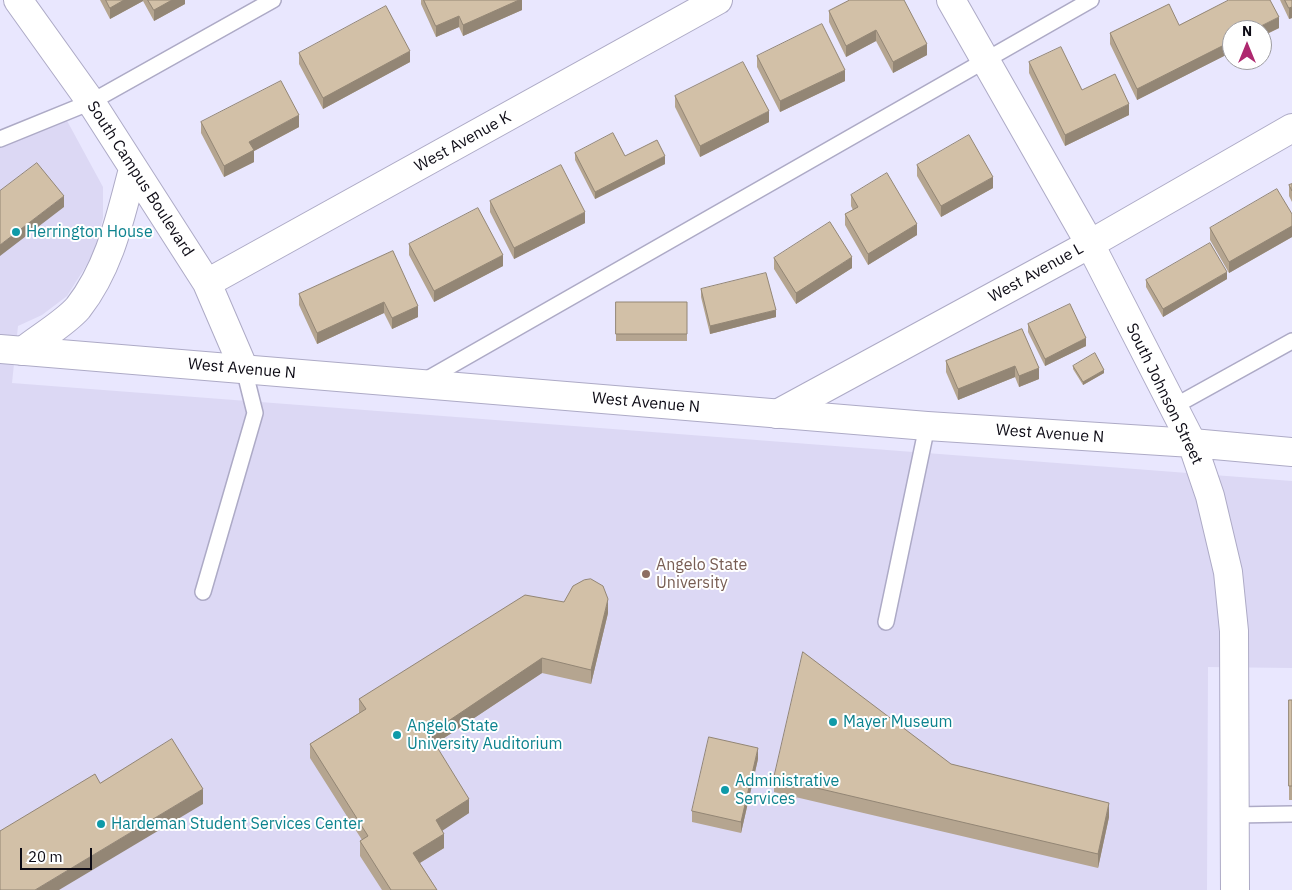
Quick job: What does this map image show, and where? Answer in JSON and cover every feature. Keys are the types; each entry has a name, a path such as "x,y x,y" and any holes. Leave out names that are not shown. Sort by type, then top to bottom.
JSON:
{"street":[{"name":"South Campus Boulevard","path":"18,0 91,102 207,283 244,369"},
{"name":"West Avenue K","path":"207,283 718,0"},
{"name":"South Johnson Street","path":"952,0 1090,244 1192,443 1210,496 1228,572 1235,674 1235,890"},
{"name":"West Avenue L","path":"777,414 1090,244 1292,128"},
{"path":"12,350 77,309 99,276 115,237 133,169"},
{"name":"West Avenue N","path":"12,350 927,426 1192,443 1292,452"}],"lane":[{"path":"0,139 91,102 273,0"},
{"path":"419,384 1092,0"},
{"path":"1173,407 1292,341"},
{"path":"203,592 255,413 244,369"},
{"path":"886,622 927,426"},
{"path":"1235,815 1292,814"}],"shaded area":[{"name":"Angelo State University","path":"65,117 103,187 103,218 91,258 67,296 42,315 18,326 12,383 1292,481 1292,668 1208,667 1207,890 0,890 0,137"}],"building":[{"path":"106,0 124,0 110,8"},
{"path":"148,0 172,0 154,10"},
{"path":"424,0 519,0 463,25 459,16 436,26"},
{"path":"850,0 904,0 927,44 893,62 876,30 846,46 829,11"},
{"path":"1229,0 1270,0 1279,17 1272,20 1222,20 1222,46 1137,89 1110,33 1169,4 1179,25"},
{"path":"1285,0 1292,0 1292,7 1289,8"},
{"path":"386,6 410,51 323,98 299,53"},
{"path":"822,24 845,70 780,101 757,56"},
{"path":"1061,47 1082,90 1115,74 1129,104 1065,135 1029,62"},
{"path":"743,62 769,111 700,146 675,96"},
{"path":"281,81 299,115 249,142 254,150 224,166 201,122"},
{"path":"613,133 625,156 657,140 665,156 595,192 575,153"},
{"path":"969,135 993,177 941,206 917,165"},
{"name":"Herrington House","path":"37,163 64,196 0,245 0,191"},
{"path":"561,165 585,212 514,248 490,201"},
{"path":"887,173 917,224 868,254 845,214 858,207 851,195"},
{"path":"1277,189 1292,214 1292,226 1229,262 1210,228"},
{"path":"478,208 503,255 434,291 409,244"},
{"path":"830,222 852,257 796,293 774,258"},
{"path":"1210,243 1227,272 1163,309 1146,280"},
{"path":"393,251 418,306 392,318 384,302 317,333 299,294"},
{"path":"766,273 776,310 710,326 701,289"},
{"path":"616,302 687,302 687,334 616,334"},
{"path":"1070,304 1086,338 1045,359 1028,324"},
{"path":"1022,329 1039,368 1019,376 1015,366 958,389 946,361"},
{"path":"1095,353 1104,370 1083,382 1073,366"},
{"name":"Angelo State University Auditorium","path":"591,579 603,586 608,599 591,670 542,658 429,734 469,799 436,820 444,834 413,853 437,890 391,890 360,841 368,836 310,744 366,709 359,699 525,595 564,602 573,586 584,580"},
{"name":"Mayer Museum","path":"803,652 951,764 1109,803 1098,854 774,778"},
{"path":"1289,700 1292,700 1292,786 1289,786"},
{"name":"Administrative Services","path":"709,737 758,748 741,822 692,811"},
{"name":"Hardeman Student Services Center","path":"172,739 203,789 35,890 0,890 0,831 95,774 100,783"}],"place":[{"name":"Herrington House","path":"16,232"},
{"name":"Angelo State University","path":"646,574"},
{"name":"Mayer Museum","path":"833,722"},
{"name":"Angelo State University Auditorium","path":"397,735"},
{"name":"Administrative Services","path":"725,790"},
{"name":"Hardeman Student Services Center","path":"101,824"}]}
